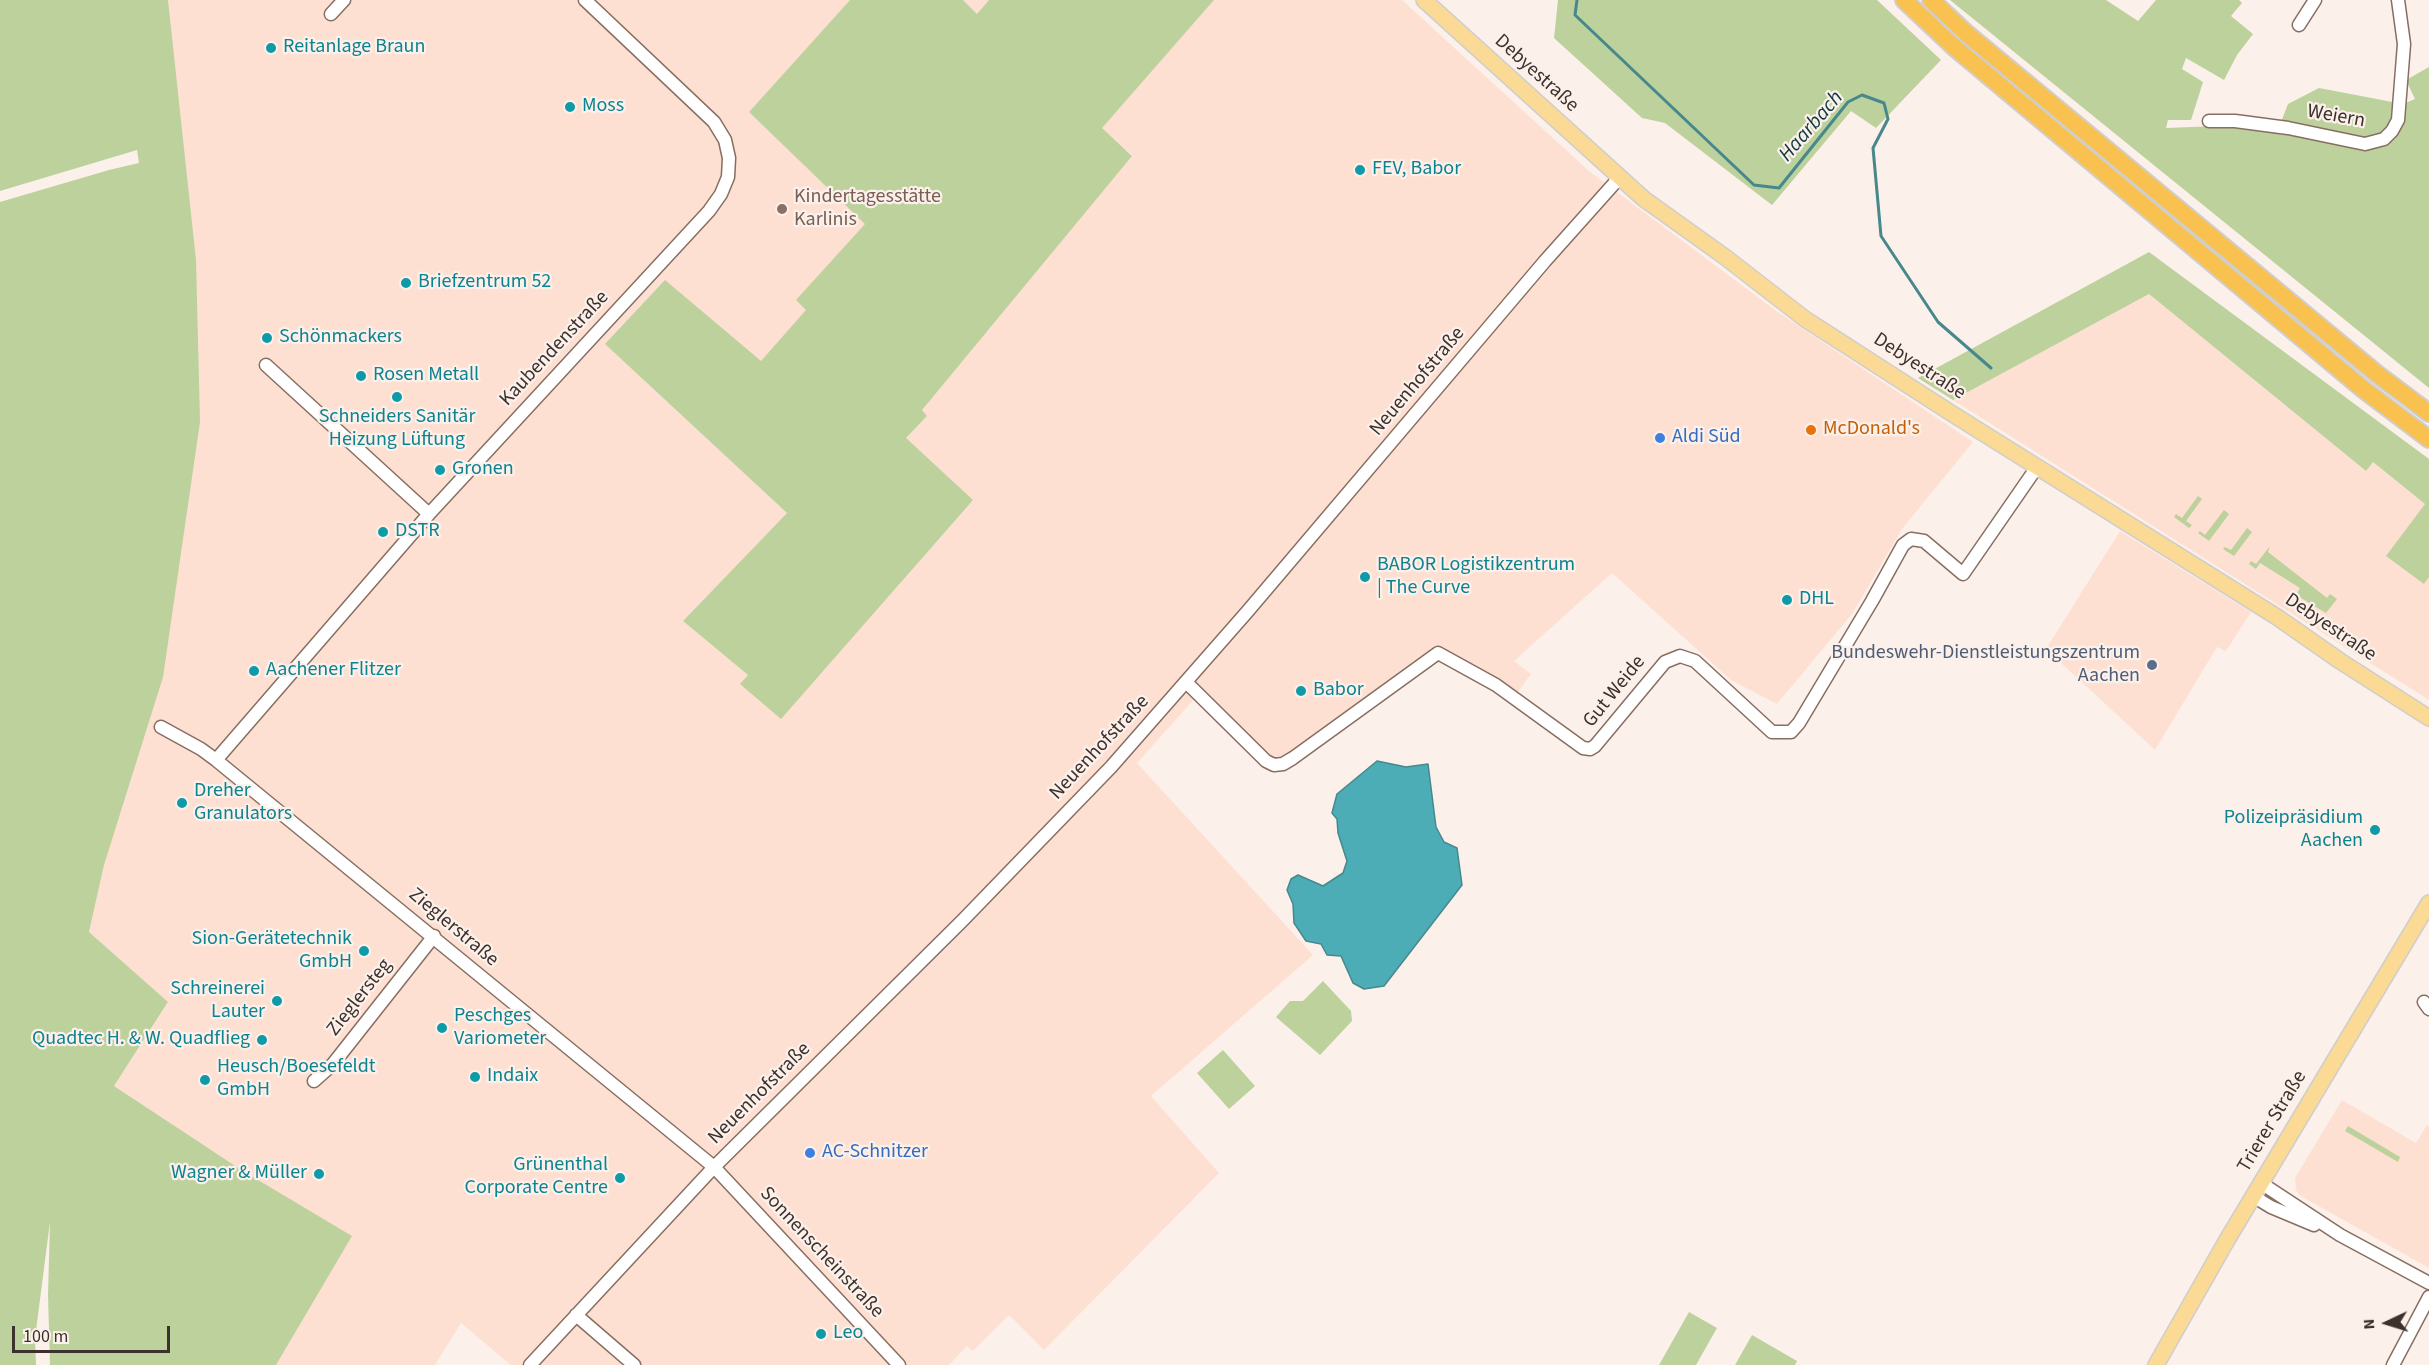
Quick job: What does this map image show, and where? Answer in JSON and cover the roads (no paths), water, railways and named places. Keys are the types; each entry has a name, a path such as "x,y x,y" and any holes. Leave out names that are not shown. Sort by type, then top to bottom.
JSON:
{"highway":[{"path":"1904,0 1954,47 2363,389 2429,439"},
{"path":"1931,0 1966,33 2359,359 2429,413"}],"main road":[{"name":"Debyestraße","path":"1424,0 1644,199 1805,319 2277,617 2429,718"},
{"name":"Trierer Straße","path":"2156,1365 2257,1190 2429,903"}],"street":[{"path":"331,14 344,0"},
{"name":"Kaubendenstraße","path":"216,760 429,514 709,211 721,194 728,177 729,158 725,140 714,122 585,0"},
{"path":"2298,25 2315,0"},
{"name":"Weiern","path":"2209,122 2235,121 2288,128 2365,144 2384,139 2398,120 2404,45 2398,0"},
{"name":"Neuenhofstraße","path":"530,1365 714,1167 971,912 1111,767 1545,261 1620,177"},
{"path":"266,365 429,514"},
{"name":"Gut Weide","path":"1186,682 1266,761 1274,765 1283,764 1293,758 1438,653 1444,654 1505,691 1583,748 1590,749 1596,746 1665,662 1672,657 1680,656 1695,661 1772,732 1784,734 1791,732 1799,723 1872,601 1902,544 1911,539 1924,541 1963,574 2037,466"},
{"name":"Zieglerstraße","path":"161,727 216,760 714,1167"},
{"name":"Zieglersteg","path":"314,1081 333,1064 434,936"},
{"name":"Sonnenscheinstraße","path":"714,1167 899,1365"},
{"path":"2257,1190 2277,1210 2340,1235 2429,1283"},
{"path":"2393,1365 2429,1297"},
{"path":"576,1315 634,1365"}],"water":[{"path":"1377,761 1406,767 1428,764 1436,827 1444,842 1457,848 1462,885 1384,986 1364,989 1353,983 1341,956 1327,955 1321,944 1306,941 1294,923 1293,904 1287,890 1291,879 1298,875 1323,886 1343,873 1347,861 1338,833 1337,819 1332,813 1337,794"}],"waterway":[{"name":"Haarbach","path":"1577,0 1575,15 1754,185 1779,188 1848,102 1862,95 1884,103 1888,119 1873,148 1881,236 1938,322 1991,368"}],"place":[{"name":"Reitanlage Braun","path":"271,48"},
{"name":"Moss","path":"570,107"},
{"name":"FEV, Babor","path":"1360,170"},
{"name":"Kindertagesstätte Karlinis","path":"782,209"},
{"name":"Briefzentrum 52","path":"406,283"},
{"name":"Schönmackers","path":"267,338"},
{"name":"Rosen Metall","path":"361,376"},
{"name":"Schneiders Sanitär Heizung Lüftung","path":"397,397"},
{"name":"McDonald's","path":"1811,430"},
{"name":"Aldi Süd","path":"1660,438"},
{"name":"Gronen","path":"440,470"},
{"name":"DSTR","path":"383,532"},
{"name":"BABOR Logistikzentrum | The Curve","path":"1365,577"},
{"name":"DHL","path":"1787,600"},
{"name":"Bundeswehr-Dienstleistungszentrum Aachen","path":"2152,665"},
{"name":"Aachener Flitzer","path":"254,671"},
{"name":"Babor","path":"1301,691"},
{"name":"Dreher Granulators","path":"182,803"},
{"name":"Polizeipräsidium Aachen","path":"2375,830"},
{"name":"Sion-Gerätetechnik GmbH","path":"364,951"},
{"name":"Schreinerei Lauter","path":"277,1001"},
{"name":"Peschges Variometer","path":"442,1028"},
{"name":"Quadtec H. & W. Quadflieg","path":"262,1040"},
{"name":"Indaix","path":"475,1077"},
{"name":"Heusch/Boesefeldt GmbH","path":"205,1080"},
{"name":"AC-Schnitzer","path":"810,1153"},
{"name":"Wagner & Müller","path":"319,1174"},
{"name":"Grünenthal Corporate Centre","path":"620,1178"},
{"name":"Leo","path":"821,1334"}]}
